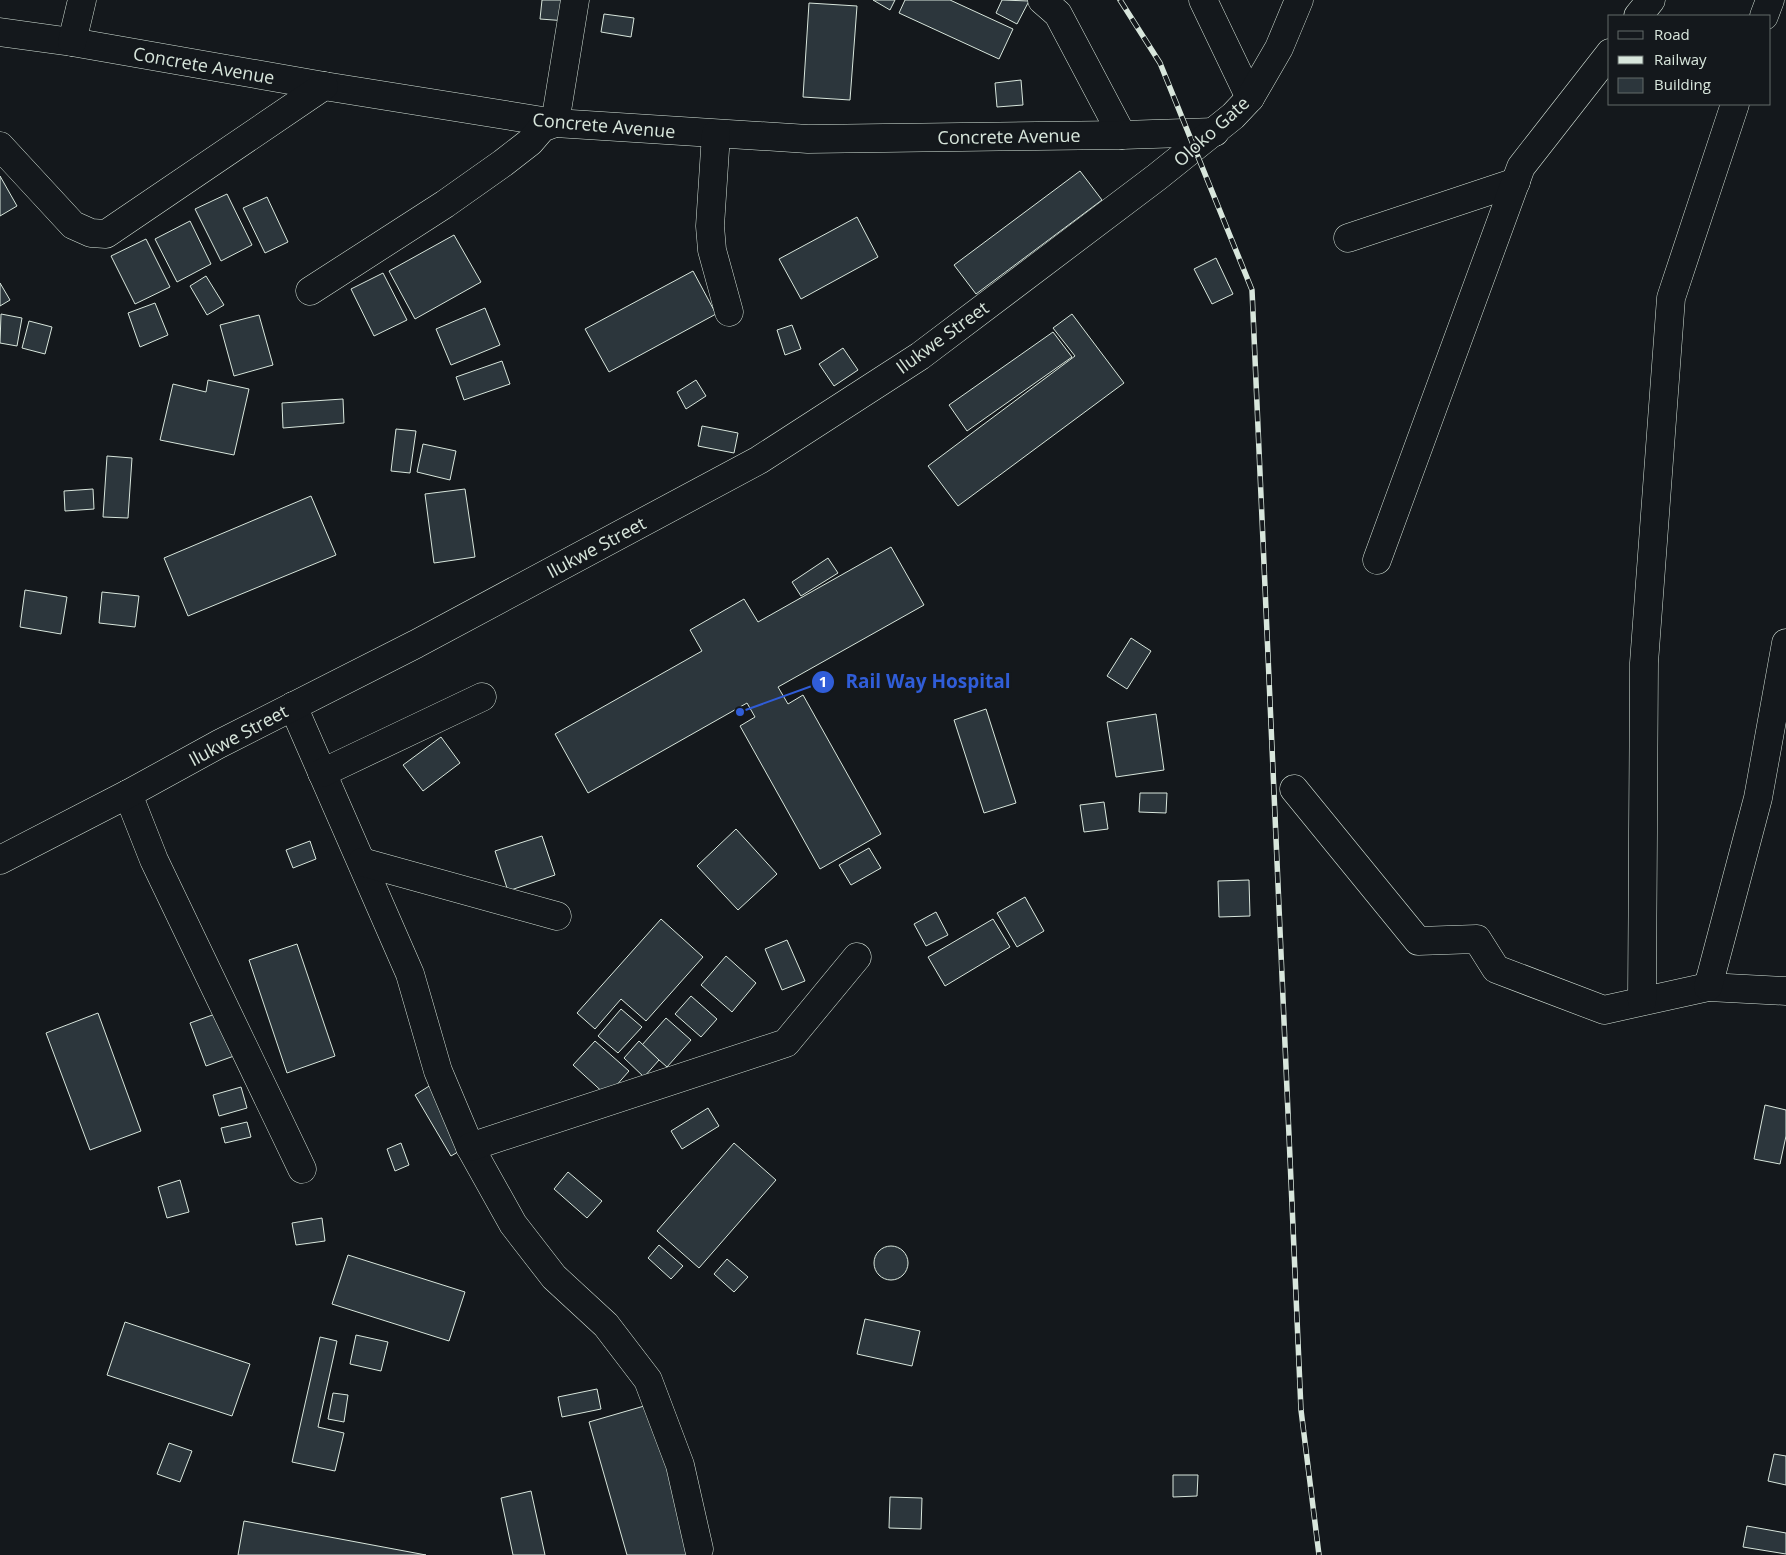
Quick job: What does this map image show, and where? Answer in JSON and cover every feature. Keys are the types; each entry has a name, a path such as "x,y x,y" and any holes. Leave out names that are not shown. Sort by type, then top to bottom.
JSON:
{"street":[{"path":"72,42 82,0"},
{"path":"310,290 445,204 530,142 542,128 555,123 575,0"},
{"path":"1203,0 1250,98"},
{"name":"Oloko Gate","path":"1157,177 1215,132 1250,98 1279,48 1300,0"},
{"path":"1639,15 1651,0"},
{"path":"1764,15 1770,0"},
{"path":"1050,5 1122,135"},
{"name":"Concrete Avenue","path":"0,32 72,42 324,86 555,123 808,139 1215,132"},
{"path":"1377,560 1521,167 1608,56"},
{"path":"0,146 73,225 91,233 106,234 324,86"},
{"path":"1642,1001 1644,663 1671,298 1735,105"},
{"path":"716,134 710,226 712,250 729,312"},
{"name":"Ilukwe Street","path":"0,860 128,794 219,744 416,644 759,460 920,356 1157,177"},
{"path":"1348,238 1516,182"},
{"path":"1708,987 1758,798 1786,643"},
{"path":"322,773 482,697"},
{"path":"293,706 410,974 438,1071 470,1147 513,1224 554,1277 606,1325 648,1380 680,1465 699,1549"},
{"path":"1294,789 1418,941 1477,939 1496,969 1604,1010 1708,987 1786,991"},
{"path":"128,794 154,860 302,1169"},
{"path":"362,862 557,916"},
{"path":"470,1147 786,1043 857,957"}],"building":[{"path":"542,0 569,0 567,21 540,19"},
{"path":"873,0 895,0 890,10"},
{"path":"905,0 950,0 1013,29 999,59 899,13"},
{"path":"1002,0 1029,1 1017,24 996,13"},
{"path":"809,3 857,6 850,100 803,97"},
{"path":"604,14 634,18 631,37 601,32"},
{"path":"1021,80 1023,105 997,107 995,83"},
{"path":"1080,171 1102,200 976,294 954,265"},
{"path":"0,176 17,206 0,216"},
{"path":"227,194 252,245 221,261 195,209"},
{"path":"267,197 288,242 265,253 243,208"},
{"path":"857,217 878,257 801,299 779,259"},
{"path":"190,221 211,264 177,282 155,239"},
{"path":"454,235 481,282 415,319 389,271"},
{"path":"146,239 170,287 135,304 111,256"},
{"path":"1216,258 1233,294 1212,304 1194,269"},
{"path":"693,271 716,314 609,372 585,329"},
{"path":"383,273 407,320 374,336 351,289"},
{"path":"206,276 224,305 207,315 190,286"},
{"path":"0,283 10,300 0,306"},
{"path":"155,303 168,335 140,347 128,313"},
{"path":"485,308 500,345 451,365 436,329"},
{"path":"1,314 22,318 17,346 0,343"},
{"path":"1072,314 1124,383 958,506 928,466 1075,356 1053,328"},
{"path":"259,315 273,365 234,376 220,325"},
{"path":"29,321 52,327 45,354 22,348"},
{"path":"792,325 801,349 785,355 777,330"},
{"path":"1053,332 1072,357 967,431 949,405"},
{"path":"843,348 858,370 834,386 819,364"},
{"path":"502,361 510,384 464,400 456,377"},
{"path":"208,380 249,389 234,455 160,440 173,384 206,392"},
{"path":"696,380 706,396 686,409 677,392"},
{"path":"343,399 344,423 283,428 282,403"},
{"path":"702,426 738,433 734,453 698,446"},
{"path":"396,429 416,431 410,473 391,471"},
{"path":"423,444 456,451 450,480 417,472"},
{"path":"107,456 132,458 128,518 103,517"},
{"path":"93,489 94,509 65,511 64,491"},
{"path":"465,489 475,557 434,563 425,494"},
{"path":"311,496 336,555 188,616 164,558"},
{"path":"891,547 924,605 778,687 788,704 803,695 881,834 820,869 740,726 755,717 747,703 588,793 555,734 702,651 690,630 744,599 758,622"},
{"path":"828,558 838,573 801,596 792,582"},
{"path":"25,590 67,597 61,634 20,627"},
{"path":"102,592 139,596 135,627 99,623"},
{"path":"1131,638 1151,651 1127,689 1107,676"},
{"path":"986,709 1016,803 984,813 954,720"},
{"path":"1156,714 1164,770 1116,777 1107,722"},
{"path":"441,737 460,763 423,791 403,765"},
{"path":"1140,793 1167,793 1166,813 1139,812"},
{"path":"1104,802 1108,829 1084,832 1080,805"},
{"path":"736,829 777,874 738,910 697,866"},
{"path":"542,836 555,875 508,891 495,851"},
{"path":"310,841 316,859 293,868 286,850"},
{"path":"869,848 881,868 851,885 839,865"},
{"path":"1249,880 1250,916 1219,917 1218,881"},
{"path":"1025,897 1044,931 1017,947 997,913"},
{"path":"936,912 948,935 926,946 914,924"},
{"path":"661,919 703,957 646,1021 621,999 595,1029 577,1013"},
{"path":"993,919 1010,947 945,986 928,957"},
{"path":"787,940 805,981 782,990 765,949"},
{"path":"297,944 335,1056 287,1073 249,960"},
{"path":"726,956 756,983 732,1012 701,985"},
{"path":"691,996 717,1019 701,1037 675,1014"},
{"path":"621,1009 642,1027 618,1053 598,1036"},
{"path":"98,1013 141,1131 90,1150 46,1033"},
{"path":"218,1013 234,1056 206,1066 190,1023"},
{"path":"666,1018 691,1040 667,1067 642,1045"},
{"path":"595,1041 629,1071 607,1096 573,1065"},
{"path":"639,1041 659,1060 644,1077 624,1058"},
{"path":"434,1083 470,1145 451,1156 415,1095"},
{"path":"241,1087 247,1108 219,1116 213,1095"},
{"path":"1765,1105 1786,1110 1786,1136 1780,1164 1754,1159"},
{"path":"708,1108 719,1126 682,1149 671,1131"},
{"path":"247,1122 251,1137 225,1143 221,1128"},
{"path":"401,1143 409,1165 395,1171 387,1149"},
{"path":"734,1143 776,1180 699,1268 657,1231"},
{"path":"568,1172 602,1201 587,1218 554,1189"},
{"path":"180,1180 189,1212 167,1218 158,1187"},
{"path":"322,1218 325,1241 296,1245 292,1223"},
{"path":"659,1245 683,1266 671,1279 648,1258"},
{"path":"891,1246 898,1247 903,1251 907,1256 907,1270 903,1275 898,1279 891,1280 884,1279 879,1275 875,1270 874,1263 875,1256 879,1251 884,1247"},
{"path":"348,1255 465,1292 449,1341 332,1304"},
{"path":"727,1259 748,1277 734,1292 714,1274"},
{"path":"865,1319 920,1331 912,1366 857,1354"},
{"path":"125,1322 250,1364 232,1416 107,1375"},
{"path":"356,1335 388,1342 381,1371 350,1364"},
{"path":"320,1337 337,1341 318,1427 344,1433 335,1471 292,1462"},
{"path":"597,1389 601,1409 562,1417 558,1397"},
{"path":"333,1393 348,1395 344,1422 328,1419"},
{"path":"651,1404 695,1555 627,1555 589,1422"},
{"path":"169,1443 192,1451 180,1482 157,1474"},
{"path":"1774,1454 1786,1456 1786,1485 1768,1481"},
{"path":"1173,1475 1198,1475 1197,1496 1173,1497"},
{"path":"531,1491 545,1555 513,1555 501,1498"},
{"path":"890,1497 922,1498 921,1529 889,1528"},
{"path":"244,1521 426,1555 238,1555"},
{"path":"1747,1526 1786,1533 1786,1554 1743,1547"}],"railway":[{"path":"1120,0 1160,63 1252,290 1301,1410 1319,1555"}],"place":[{"name":"Rail Way Hospital","path":"740,712"}]}
